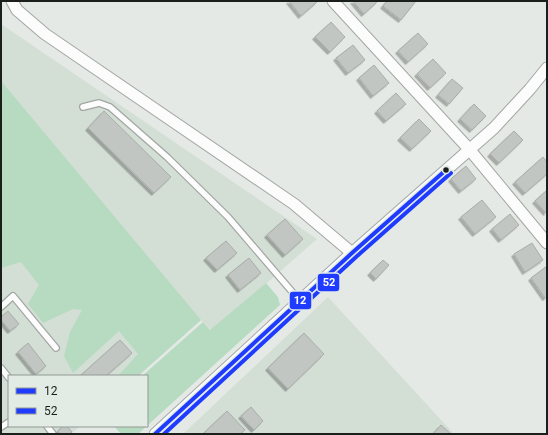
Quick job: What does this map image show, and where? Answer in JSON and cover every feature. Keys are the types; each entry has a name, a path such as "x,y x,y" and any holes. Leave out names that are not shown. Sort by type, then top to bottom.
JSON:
{"street":[{"path":"12,1 17,10 45,34 294,204 352,253"},
{"path":"333,1 469,149 547,243"},
{"path":"155,434 352,253 494,128 547,68"}],"lane":[{"path":"83,107 99,103 110,107 168,157 228,218 300,301"},
{"path":"1,307 13,296 56,348"},
{"path":"1,368 8,377"}],"shaded area":[{"path":"1,24 317,239 212,331 201,320 139,375 8,375 8,427 79,427 71,434 1,434"},
{"path":"328,297 454,434 183,434"}],"green space":[{"path":"1,81 201,320 139,375 119,375 138,354 119,331 73,373 64,356 70,332 82,310 73,309 43,323 28,304 39,285 21,262 1,268"},
{"path":"266,283 278,297 280,305 148,425 148,375 143,375 203,322 210,330"},
{"path":"115,427 146,427 138,434 121,434"}],"building":[{"path":"289,1 316,1 317,2 301,16"},
{"path":"353,1 378,1 364,14"},
{"path":"387,1 416,1 401,20 383,6"},
{"path":"331,22 345,37 330,52 315,37"},
{"path":"418,33 428,44 408,62 398,51"},
{"path":"353,45 365,60 348,73 336,58"},
{"path":"433,59 446,73 430,88 417,74"},
{"path":"374,65 389,83 373,96 359,78"},
{"path":"452,79 463,88 449,104 438,95"},
{"path":"396,93 406,104 386,121 377,111"},
{"path":"474,104 486,116 472,130 460,119"},
{"path":"104,111 171,177 154,193 88,128"},
{"path":"419,119 431,131 412,149 400,138"},
{"path":"514,131 523,140 499,163 490,154"},
{"path":"543,157 547,162 547,174 525,193 515,182"},
{"path":"466,166 476,179 461,191 451,179"},
{"path":"547,190 547,212 546,213 535,201"},
{"path":"482,200 496,217 475,234 461,217"},
{"path":"510,214 519,225 501,240 492,229"},
{"path":"285,219 303,239 285,255 267,235"},
{"path":"226,241 237,253 217,270 206,258"},
{"path":"532,243 543,260 525,272 514,254"},
{"path":"249,258 261,273 240,290 228,275"},
{"path":"383,260 389,265 376,279 370,273"},
{"path":"547,266 547,297 545,298 531,278"},
{"path":"8,311 19,324 10,331 1,320 1,317"},
{"path":"304,333 324,354 288,389 268,368"},
{"path":"120,340 132,353 107,375 81,375"},
{"path":"28,343 46,366 36,374 18,352"},
{"path":"251,407 263,421 254,430 241,416"},
{"path":"227,411 245,430 240,434 203,434"},
{"path":"441,425 451,434 433,434"},
{"path":"62,427 68,427 72,432 70,434 60,434 58,431"}],"transit line":[{"name":"12","path":"155,434 352,253 447,169"},
{"name":"52","path":"164,434 356,257 451,173"}]}
